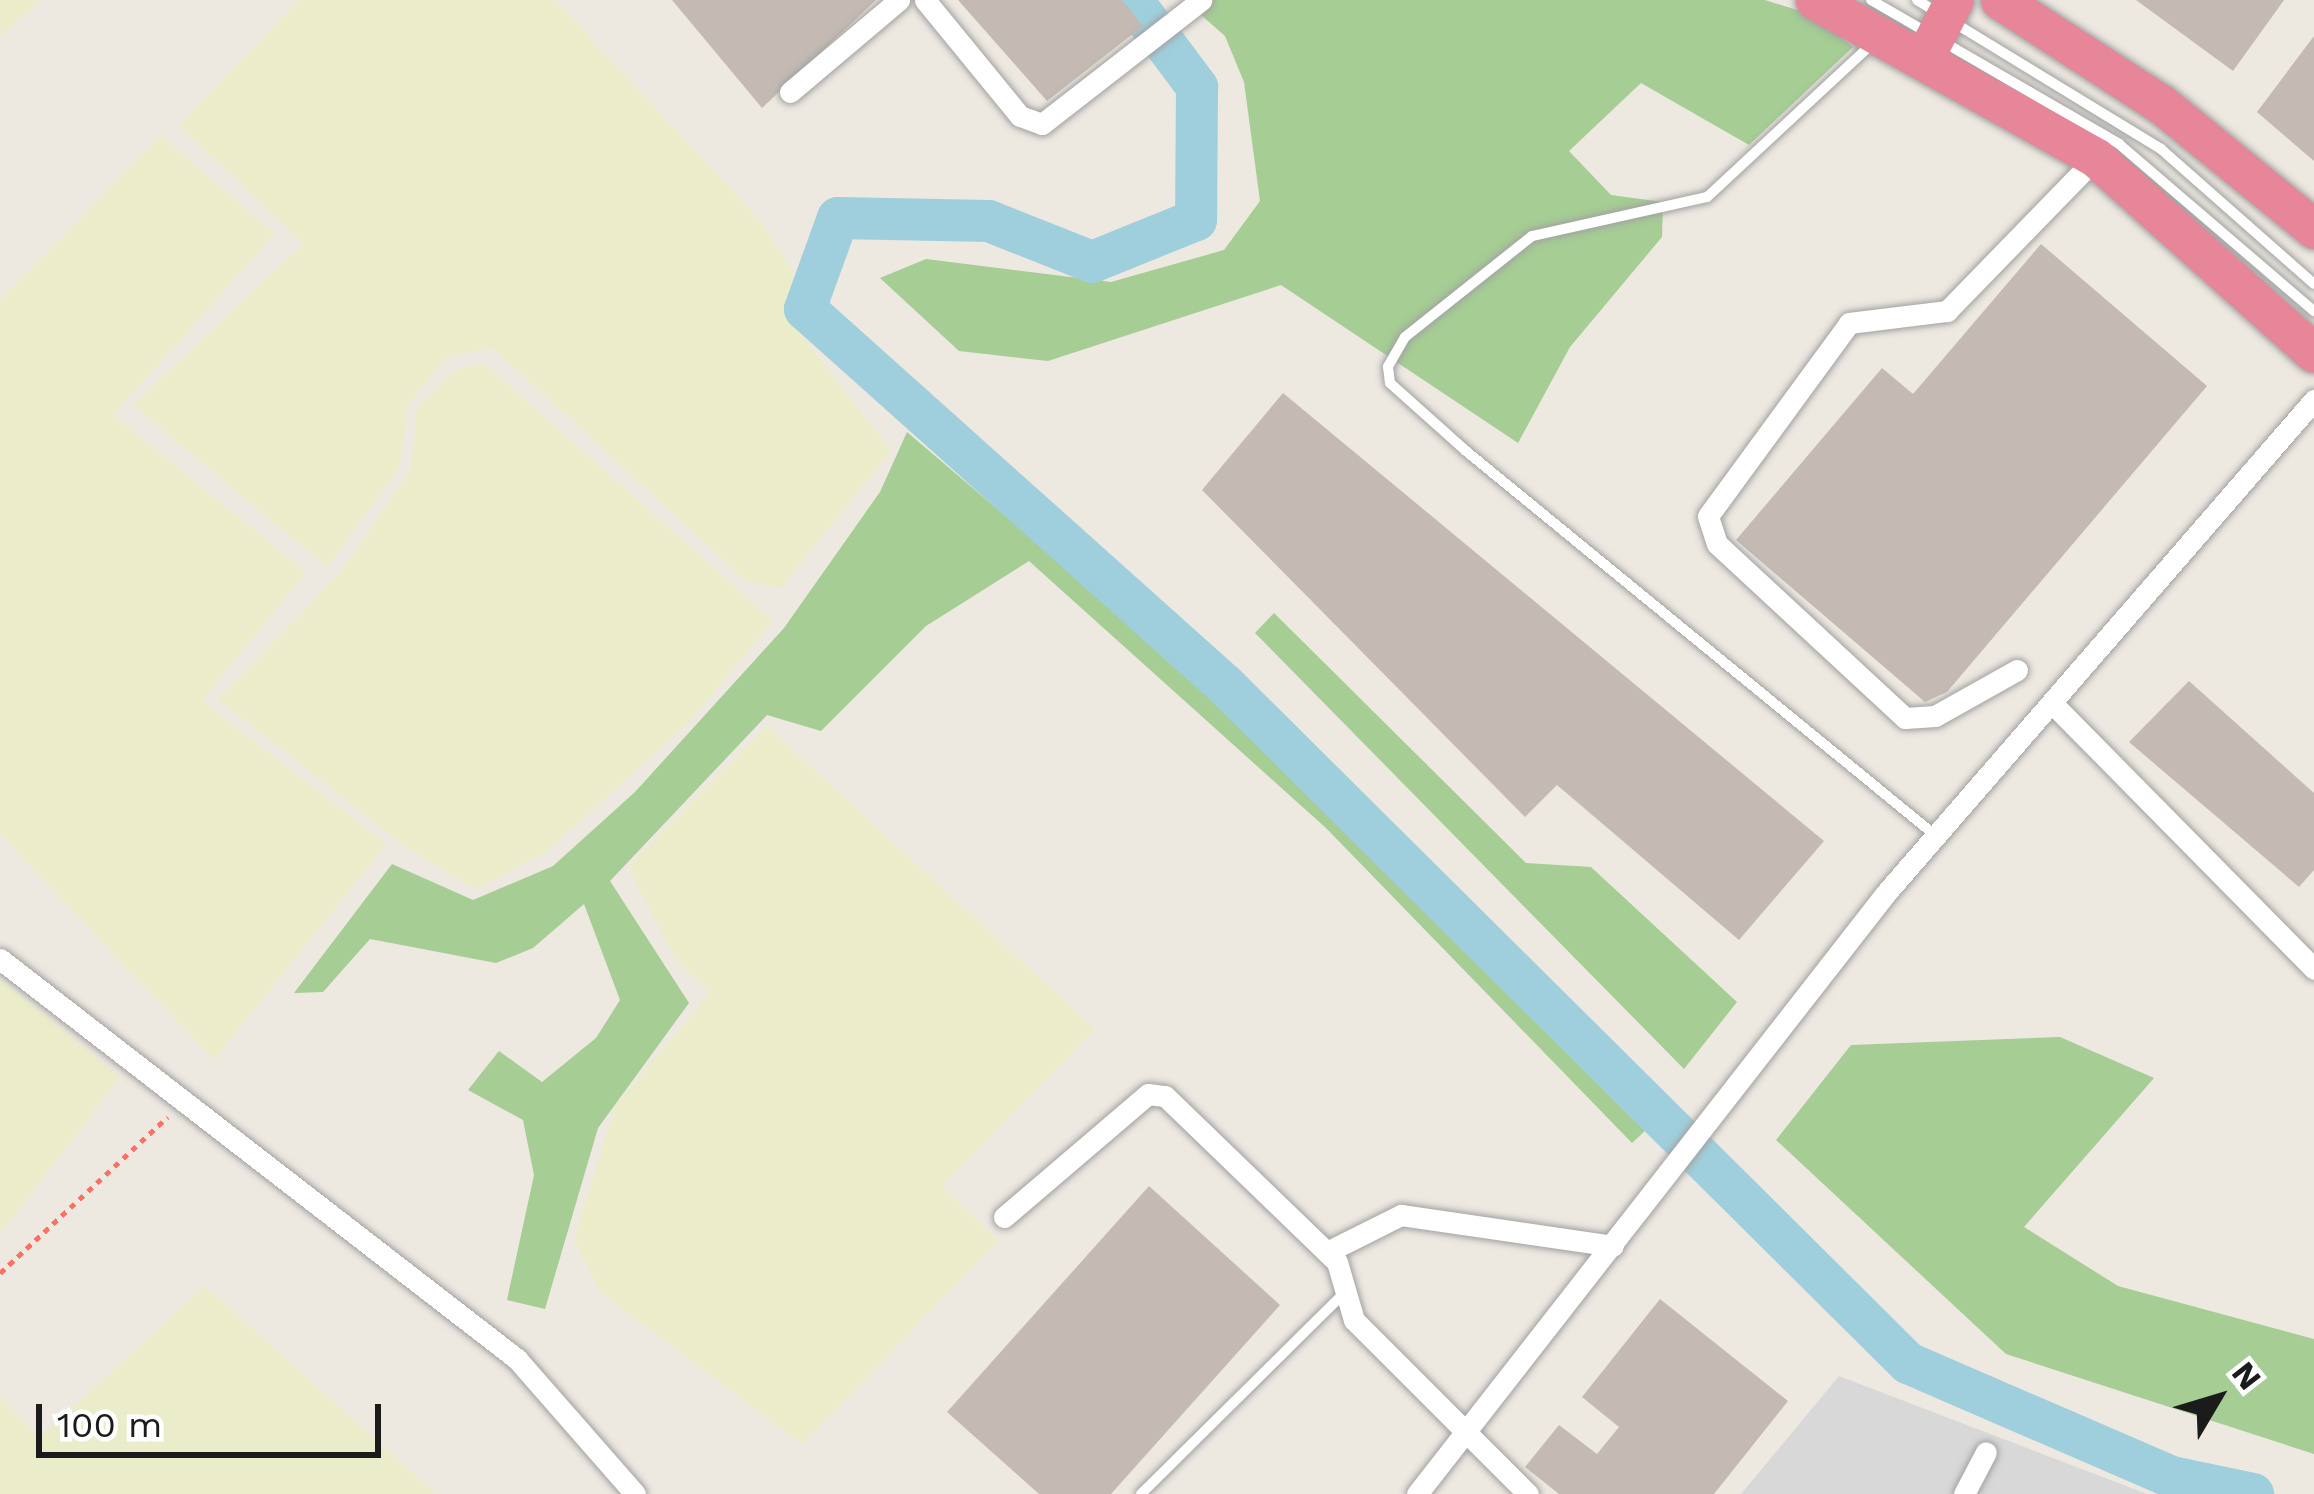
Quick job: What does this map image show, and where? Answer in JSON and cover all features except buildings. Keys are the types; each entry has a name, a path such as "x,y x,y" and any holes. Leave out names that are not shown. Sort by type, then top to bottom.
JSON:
{"highway":[{"path":"1815,0 1876,18 1935,22 2314,353"},
{"path":"2000,0 2161,104 2314,230"}],"street":[{"path":"790,92 899,0"},
{"path":"925,0 1030,123 1148,44 1202,0"},
{"path":"2017,670 1935,716 1905,718 1717,544 1708,516 1850,323 1947,311 2096,158"},
{"path":"1417,1494 1645,1206 1759,1051 1936,836 2314,400"},
{"path":"2053,704 2314,969"},
{"path":"0,959 517,1359 635,1494"},
{"path":"1004,1217 1154,1093 1327,1252 1354,1320 1465,1439 1528,1494"},
{"path":"1327,1252 1401,1215 1613,1246"},
{"path":"1964,1494 1986,1452"}],"lane":[{"path":"1876,18 1707,196 1532,236 1405,337 1388,367 1390,383 1466,451 1936,836"},
{"path":"1935,22 2161,149 2314,284"},
{"path":"1935,22 2119,144 2314,311"},
{"path":"1141,1494 1346,1291"}],"path":[{"path":"0,1274 182,1103"}],"shaded area":[{"path":"1839,1376 2147,1494 1741,1494"}],"green space":[{"path":"0,0 40,0 0,38"},
{"path":"299,0 555,0 756,216 794,271 786,315 891,451 781,588 746,581 493,348 447,357 408,404 400,467 327,567 133,405 303,244 179,125"},
{"path":"1184,0 1765,0 1813,15 1853,47 1749,145 1641,83 1569,151 1611,195 1663,202 1662,237 1570,347 1518,443 1281,285 1048,361 959,351 880,278 926,259 1111,282 1224,250 1260,201 1244,82 1225,36"},
{"path":"161,136 275,234 113,415 306,572 202,701 387,844 214,1060 0,834 0,300"},
{"path":"484,363 773,621 689,722 546,852 476,889 408,849 218,699 341,572 411,469 417,408 455,370"},
{"path":"907,432 1274,745 1647,1129 1632,1143 1326,828 1029,561 926,626 821,731 767,715 610,881 689,1003 598,1128 545,1309 507,1300 534,1175 523,1120 468,1090 499,1051 542,1082 596,1038 620,1000 584,904 533,948 496,963 370,939 323,992 294,993 392,864 473,900 553,866 635,792 784,628 880,492"},
{"path":"1274,613 1526,863 1591,867 1737,1002 1684,1069 1255,633"},
{"path":"767,726 1095,1029 942,1186 998,1241 802,1445 600,1292 574,1239 616,1105 710,993 675,959 628,867"},
{"path":"0,979 120,1077 0,1235"},
{"path":"2060,1037 2154,1078 2024,1227 2118,1286 2314,1339 2314,1454 2006,1354 1776,1140 1851,1045"},
{"path":"205,1286 436,1494 0,1494 0,1396 39,1438"}],"waterway":[{"path":"1132,0 1197,87 1196,220 1092,262 989,221 838,218 805,309 1224,684 1908,1363 2172,1477 2253,1494"}]}
